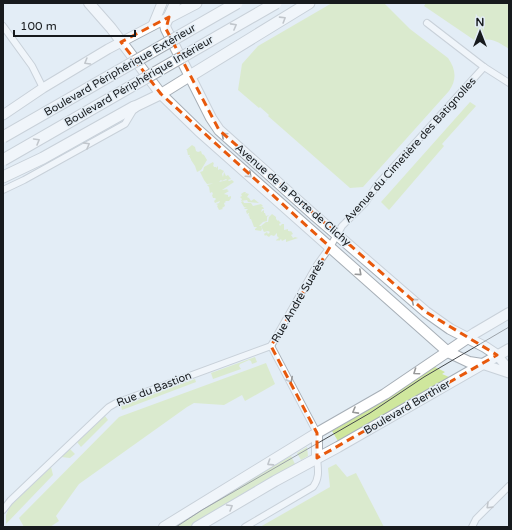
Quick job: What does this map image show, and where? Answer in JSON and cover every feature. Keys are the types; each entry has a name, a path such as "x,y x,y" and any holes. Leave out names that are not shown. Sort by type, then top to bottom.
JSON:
{"highway":[{"path":"169,17 196,3"},
{"name":"Boulevard Périphérique Extérieur","path":"3,137 236,3"},
{"name":"Boulevard Périphérique Intérieur","path":"3,160 276,3"},
{"path":"190,76 308,3"},
{"path":"3,178 43,158 134,107"}],"main road":[{"name":"Avenue de la Porte de Clichy","path":"89,3 102,17 161,94 199,131 448,352 468,362 482,364"},
{"path":"153,25 162,3"},
{"path":"3,115 43,88 121,42 169,17 175,3"},
{"name":"Avenue de la Porte de Clichy","path":"169,17 165,25 166,29 211,118 219,130 426,312 450,329 497,355"},
{"path":"134,107 161,94 190,76"},
{"name":"Boulevard Berthier","path":"164,527 317,433 385,394 485,326 509,313"},
{"name":"Boulevard Berthier","path":"197,527 275,481 509,349"},
{"path":"497,355 506,366 509,373"},
{"path":"482,364 509,373"},
{"path":"317,433 317,458"}],"street":[{"path":"427,23 484,67 509,83"},
{"path":"3,26 32,66 43,88"},
{"name":"Avenue du Cimetière des Batignolles","path":"338,234 342,226 366,203 378,184 484,67"},
{"path":"3,190 125,124 134,107"},
{"name":"Rue André Suarès","path":"317,433 272,346 317,265 338,234"},
{"name":"Rue du Bastion","path":"3,510 10,501 109,407 272,346"},
{"path":"245,527 313,486 318,478 317,458"},
{"path":"472,527 476,519 509,486"}],"highlighted area":[{"path":"169,17 166,29 219,130 426,312 497,355 317,458 317,433 271,346 330,247 161,94 121,42"}],"green space":[{"path":"332,3 384,3 410,29 448,58 454,70 454,79 452,87 449,91 363,187 350,188 268,116 269,115 260,107 259,108 238,90 242,64 258,46"},
{"path":"426,3 509,3 509,49 490,40 482,40 477,42 424,6"},
{"path":"470,102 476,106 442,144 444,146 389,210 381,202"},
{"path":"192,145 195,147 196,151 201,151 207,160 201,170 197,172 189,157 190,155 188,155 186,150"},
{"path":"213,162 214,167 216,168 218,166 218,170 220,169 224,171 222,174 223,177 224,172 226,176 228,175 231,179 228,180 229,181 232,180 234,182 222,190 228,189 227,190 229,191 224,194 228,195 228,197 231,196 229,201 225,201 225,206 222,208 223,209 219,210 218,205 216,204 220,201 215,203 214,201 216,199 213,198 212,192 210,193 207,185 213,183 207,184 200,172 203,171 204,167"},
{"path":"246,192 245,194 249,194 247,197 251,201 254,199 259,203 248,202 247,200 241,201 241,194"},
{"path":"243,201 244,203 251,203 253,206 261,204 263,206 261,207 264,209 262,209 261,212 264,210 266,216 269,215 267,217 267,221 263,222 259,226 261,226 261,231 255,230 257,227 254,227 249,215 248,216 249,213 247,214 246,211 248,209 244,208 247,207 244,207 241,202"},
{"path":"272,214 276,217 277,221 278,220 281,223 279,224 280,226 284,224 284,230 288,229 288,231 290,231 289,232 291,231 293,234 291,235 293,238 298,238 286,242 286,239 282,241 281,239 279,241 276,240 279,238 277,233 274,236 265,236 264,234 267,232 268,234 270,232 268,231 264,232 261,226 268,222 269,217"},
{"path":"255,357 257,362 252,364 249,360 240,364 239,366 241,369 213,379 211,373"},
{"path":"266,363 275,384 245,401 242,395 224,405 194,403 79,484 56,516 59,521 50,527 24,527 19,518 119,417"},
{"path":"433,366 445,372 442,374 449,377 338,441 332,431 388,398"},
{"path":"195,379 196,382 122,410 121,406"},
{"path":"105,416 108,420 81,447 77,442"},
{"path":"307,447 308,456 301,460 297,453"},
{"path":"70,449 75,454 70,458 61,457"},
{"path":"291,456 295,464 189,527 172,527 202,507"},
{"path":"336,464 347,477 356,473 384,527 260,527 330,487 328,468"},
{"path":"51,467 53,475 6,524 6,515 10,506"}],"tram line":[{"path":"176,527 202,510 370,413 424,377 509,327"}]}
